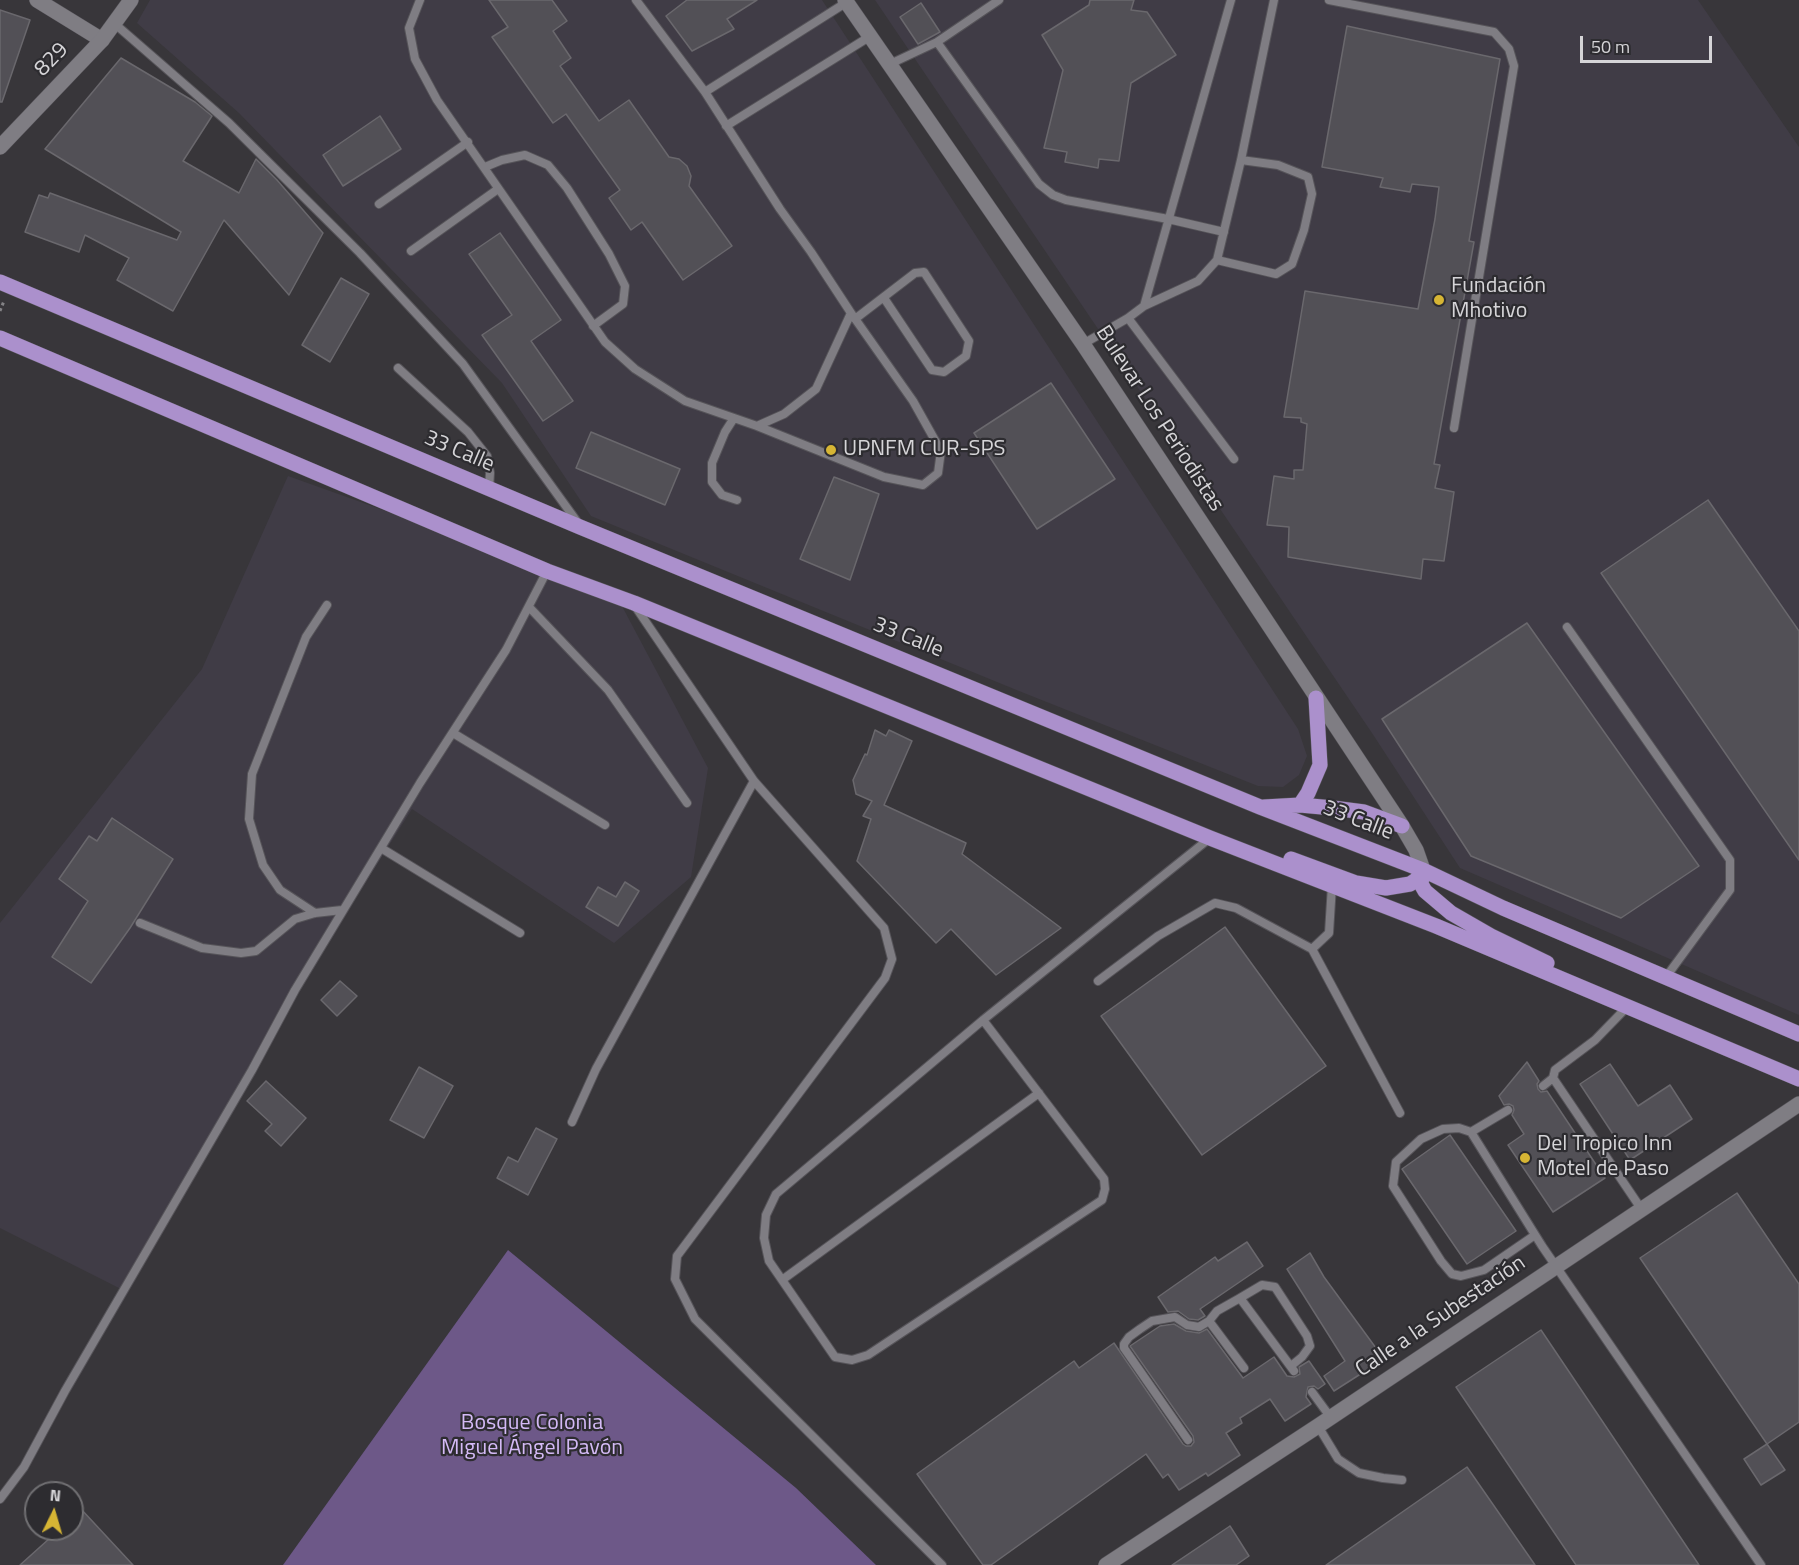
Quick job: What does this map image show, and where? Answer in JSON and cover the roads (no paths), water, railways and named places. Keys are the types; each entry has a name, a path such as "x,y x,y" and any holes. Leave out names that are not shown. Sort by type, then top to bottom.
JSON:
{"main road":[{"name":"33 Calle","path":"0,282 580,526 1260,807 1423,870 1503,908 1799,1034"},
{"path":"0,338 548,571 634,603 1210,838 1332,880 1799,1079"},
{"path":"1300,805 1320,765 1316,698"},
{"path":"1260,807 1300,805 1364,812 1402,826"},
{"path":"1332,880 1386,888 1410,884 1423,870"},
{"path":"1423,870 1421,884 1425,891 1451,913 1491,936 1546,962 1573,984"}],"street":[{"path":"37,0 102,40"},
{"name":"829","path":"0,147 102,40 131,0"},
{"name":"Bulevar Los Periodistas","path":"846,1 1083,344 1402,826 1416,850 1423,870"},
{"name":"Calle a la Subestación","path":"1106,1565 1331,1418 1799,1104"}],"lane":[{"path":"420,0 409,28 415,59 437,100 605,342 635,369 685,400 884,477 922,485 938,473 941,451 913,401 853,316 705,92 636,0"},
{"path":"890,64 937,42 999,0"},
{"path":"1144,306 1231,0"},
{"path":"1083,344 1144,306 1198,281 1217,260 1241,160 1274,0"},
{"path":"1329,0 1494,32 1509,49 1514,66 1454,428"},
{"path":"705,92 846,1"},
{"path":"115,24 229,123 360,253 463,364 580,526"},
{"path":"726,126 870,37"},
{"path":"937,42 1039,184 1053,195 1066,200 1224,232"},
{"path":"379,204 468,142"},
{"path":"485,167 502,160 525,155 548,165 567,188 609,254 624,286 623,304 593,326"},
{"path":"1217,260 1275,274 1292,264 1304,230 1312,195 1308,177 1278,165 1241,160"},
{"path":"411,251 498,189"},
{"path":"756,426 784,414 816,388 853,316 884,298 915,273 924,272 969,341 966,356 944,372 932,370 884,298"},
{"path":"1128,318 1234,459"},
{"path":"398,368 468,432 487,456 490,473 489,488"},
{"path":"734,418 725,432 712,463 712,482 722,495 737,500"},
{"path":"0,1499 24,1467 65,1390 252,1070 342,910 506,650 548,571"},
{"path":"634,603 754,782 884,928 892,959 885,978 677,1256 675,1279 695,1319 942,1565"},
{"path":"315,913 280,890 263,865 249,819 252,774 306,637 327,605"},
{"path":"529,607 608,690 687,803"},
{"path":"1567,627 1730,860 1730,890 1666,977"},
{"path":"453,733 605,825"},
{"path":"572,1122 597,1069 754,782"},
{"path":"983,1020 1104,1179 1105,1189 1102,1200 868,1355 852,1360 835,1357 769,1261 764,1238 766,1215 776,1194 983,1020 1210,838"},
{"path":"381,848 520,933"},
{"path":"1312,949 1329,933 1332,880"},
{"path":"1098,981 1158,936 1215,903 1236,908 1312,949 1400,1113"},
{"path":"140,923 202,948 241,954 256,951 295,919 315,913 342,910"},
{"path":"1543,1086 1552,1078 1555,1070 1595,1040 1627,1006"},
{"path":"1552,1078 1642,1210"},
{"path":"782,1280 1039,1093"},
{"path":"1472,1132 1508,1110"},
{"path":"1535,1235 1484,1270 1461,1276 1452,1274 1440,1261 1393,1186 1396,1162 1421,1139 1443,1129 1459,1128 1472,1132 1535,1235 1761,1565"},
{"path":"1188,1440 1124,1348 1124,1344 1129,1337 1152,1321 1166,1317 1175,1317 1187,1325 1199,1327 1217,1311 1262,1285 1275,1287 1307,1336 1310,1346 1293,1368 1240,1298"},
{"path":"1209,1320 1244,1368"},
{"path":"1312,1392 1331,1418"},
{"path":"1318,1426 1338,1459 1359,1473 1402,1480"}],"place":[{"name":"Fundación Mhotivo","path":"1439,300"},
{"name":"UPNFM CUR-SPS","path":"831,450"},
{"name":"Del Tropico Inn Motel de Paso","path":"1525,1158"}],"park label":[{"name":"Bosque Colonia Miguel Ángel Pavón","path":"532,1436"}]}
